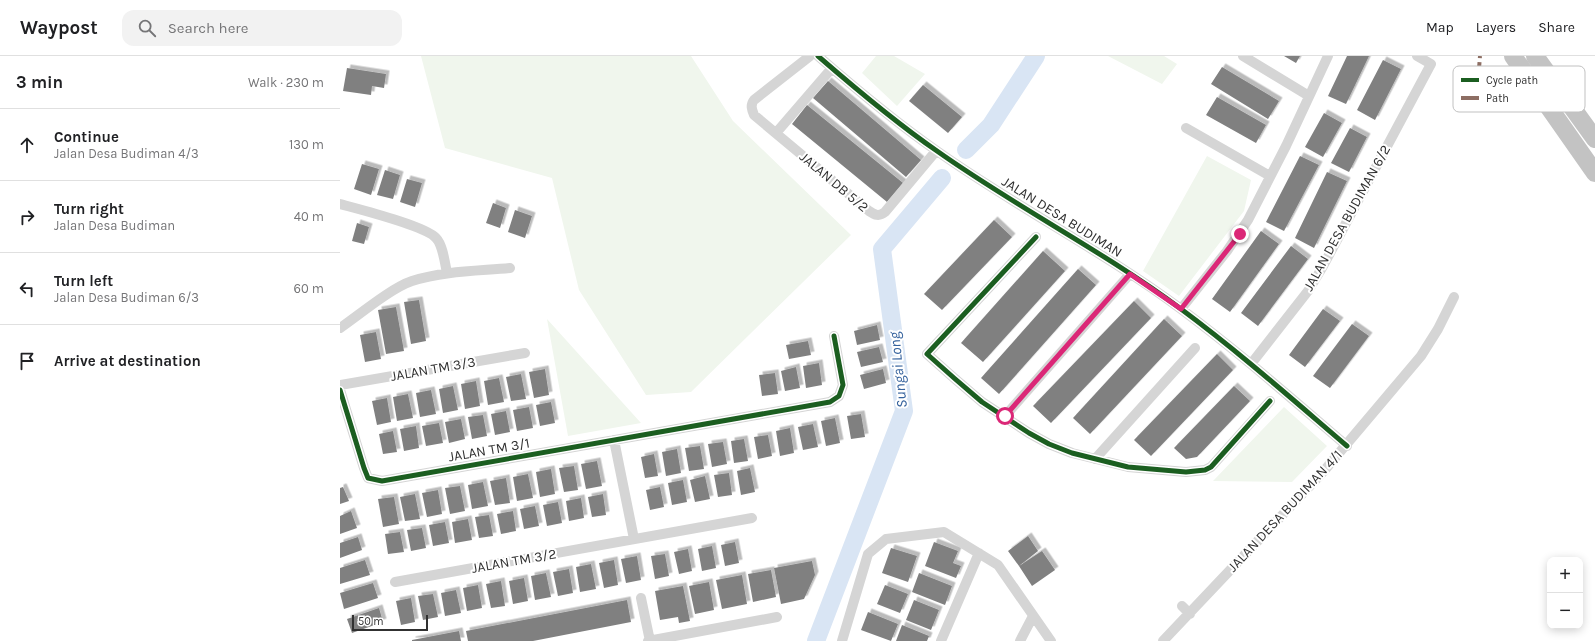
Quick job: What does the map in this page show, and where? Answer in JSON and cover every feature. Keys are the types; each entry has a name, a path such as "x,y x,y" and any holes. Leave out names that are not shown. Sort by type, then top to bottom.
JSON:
{"highway":[{"path":"1513,56 1520,66"},
{"path":"1535,56 1542,66"},
{"path":"1552,112 1595,173"},
{"path":"1575,112 1595,139"}],"street":[{"name":"JALAN DB 5/2","path":"810,56 754,100 752,106 754,115 869,211 876,215 882,215 936,151"},
{"name":"JALAN DESA BUDIMAN","path":"818,56 858,90 936,151 1130,274 1181,309 1251,364 1347,446"},
{"path":"1243,56 1308,96"},
{"path":"1181,309 1240,234 1286,146 1308,96 1328,56"},
{"name":"JALAN DESA BUDIMAN 6/2","path":"1251,364 1308,291 1322,268 1431,64 1418,56"},
{"path":"776,133 832,68"},
{"path":"1186,128 1270,176"},
{"path":"340,204 423,229 436,238 442,252 447,273"},
{"path":"1036,237 927,354 982,402 1029,433 1049,444 1072,453 1128,467 1186,472 1205,470 1214,464 1270,401"},
{"path":"340,328 388,294 411,281 447,273 510,268"},
{"path":"1005,416 1130,274"},
{"name":"JALAN DESA BUDIMAN 4/1","path":"1163,641 1347,446 1421,356 1438,329 1454,296"},
{"name":"JALAN TM 3/1","path":"340,390 368,478 382,481 830,402 839,396 843,385 834,336"},
{"path":"1094,459 1195,348"},
{"name":"JALAN TM 3/3","path":"340,385 526,354"},
{"path":"614,440 634,539"},
{"name":"JALAN TM 3/2","path":"395,582 752,518"},
{"path":"842,641 868,554 886,540 944,532 992,561 1002,570 1051,641"},
{"path":"941,641 979,553"},
{"path":"641,598 649,641 777,617"},
{"path":"1182,606 1190,614"},
{"path":"1020,641 1033,616"}],"shaded area":[{"path":"421,56 691,56 733,121 851,235 691,392 646,395 579,290 552,178 445,148"},
{"path":"876,56 894,56 925,74 897,106 862,73"},
{"path":"1108,56 1164,56 1177,64 1162,84"},
{"path":"1207,156 1251,180 1244,211 1179,296 1143,271"},
{"path":"547,319 641,423 568,436"},
{"path":"1284,407 1327,446 1292,482 1213,481"}],"building":[{"path":"1284,56 1300,56 1296,63"},
{"path":"1347,56 1369,56 1346,104 1328,96"},
{"path":"1383,60 1401,69 1375,120 1357,110"},
{"path":"1222,67 1279,101 1268,119 1211,84"},
{"path":"347,68 386,74 384,88 372,86 371,95 343,91"},
{"path":"828,81 921,160 906,177 813,98"},
{"path":"923,85 962,117 948,133 909,101"},
{"path":"1217,97 1266,125 1256,143 1206,115"},
{"path":"807,105 903,183 887,202 792,124"},
{"path":"1324,113 1342,123 1323,157 1305,147"},
{"path":"1350,128 1367,137 1349,172 1331,163"},
{"path":"1300,156 1319,165 1284,231 1266,222"},
{"path":"362,164 379,169 371,195 354,189"},
{"path":"385,170 400,175 393,199 377,195"},
{"path":"1327,172 1347,181 1314,248 1295,238"},
{"path":"407,179 422,183 415,207 400,202"},
{"path":"493,203 506,208 500,228 486,223"},
{"path":"515,210 532,216 525,238 508,232"},
{"path":"994,220 1012,237 942,310 924,294"},
{"path":"357,223 369,227 364,244 352,241"},
{"path":"1261,231 1279,244 1230,312 1212,299"},
{"path":"1291,246 1308,259 1258,326 1241,313"},
{"path":"1043,251 1065,271 983,362 961,343"},
{"path":"1078,269 1096,285 999,394 981,378"},
{"path":"419,300 426,341 411,344 404,302"},
{"path":"1134,301 1151,318 1051,423 1033,406"},
{"path":"396,307 404,351 386,354 378,310"},
{"path":"1323,309 1340,321 1305,367 1289,355"},
{"path":"1164,319 1182,336 1090,434 1073,418"},
{"path":"1352,324 1369,336 1330,388 1313,376"},
{"path":"877,325 880,340 857,345 854,331"},
{"path":"376,332 381,359 365,362 360,335"},
{"path":"808,341 811,355 789,359 786,345"},
{"path":"879,347 883,362 861,367 857,352"},
{"path":"1217,354 1233,370 1151,456 1134,440"},
{"path":"819,363 822,385 806,388 803,366"},
{"path":"796,367 800,388 785,391 781,371"},
{"path":"545,369 549,395 534,398 529,372"},
{"path":"883,369 886,383 864,389 860,375"},
{"path":"775,373 778,394 762,396 759,375"},
{"path":"521,374 526,399 511,401 506,377"},
{"path":"499,378 504,402 488,405 484,381"},
{"path":"476,381 480,406 465,409 461,384"},
{"path":"453,386 458,410 443,413 439,389"},
{"path":"1234,386 1250,401 1197,457 1186,459 1174,448"},
{"path":"431,390 436,414 420,417 416,393"},
{"path":"408,394 413,418 397,421 393,397"},
{"path":"387,398 391,422 377,425 372,401"},
{"path":"551,402 555,423 540,426 536,405"},
{"path":"529,407 533,428 517,431 513,410"},
{"path":"506,411 510,432 495,435 491,414"},
{"path":"861,414 865,437 851,439 847,416"},
{"path":"483,415 487,436 472,439 468,417"},
{"path":"835,418 840,443 826,446 821,421"},
{"path":"461,419 465,439 449,443 445,422"},
{"path":"439,423 443,443 426,446 422,426"},
{"path":"813,424 818,447 803,450 798,427"},
{"path":"416,426 419,448 404,451 400,429"},
{"path":"790,428 794,453 780,456 776,431"},
{"path":"393,431 397,452 383,454 379,434"},
{"path":"768,435 772,456 758,459 754,437"},
{"path":"744,439 748,461 734,463 731,441"},
{"path":"723,442 727,464 712,467 708,444"},
{"path":"700,446 704,469 689,471 685,448"},
{"path":"677,449 681,473 666,476 662,452"},
{"path":"654,454 658,476 645,478 641,457"},
{"path":"597,461 602,486 586,489 581,464"},
{"path":"574,466 578,490 564,492 559,468"},
{"path":"750,468 755,492 741,495 737,471"},
{"path":"551,469 555,494 540,497 536,472"},
{"path":"729,473 732,495 718,497 714,475"},
{"path":"528,474 533,498 517,501 513,477"},
{"path":"705,476 710,499 695,502 690,480"},
{"path":"506,478 510,503 495,505 490,481"},
{"path":"683,480 687,502 672,505 668,483"},
{"path":"483,482 488,506 472,509 468,485"},
{"path":"460,486 465,511 450,514 445,488"},
{"path":"343,487 349,501 340,504 340,488"},
{"path":"660,487 664,507 650,510 646,490"},
{"path":"438,490 442,514 427,517 422,493"},
{"path":"415,494 420,519 405,521 400,497"},
{"path":"603,494 606,515 592,517 588,497"},
{"path":"394,497 399,524 383,527 378,499"},
{"path":"581,498 584,518 569,521 566,501"},
{"path":"558,502 562,523 547,526 543,505"},
{"path":"535,506 539,526 524,529 520,509"},
{"path":"351,511 357,528 340,534 340,516"},
{"path":"513,511 516,531 501,534 497,514"},
{"path":"489,515 493,536 479,538 475,517"},
{"path":"468,519 472,540 455,543 452,522"},
{"path":"445,522 449,543 433,546 429,525"},
{"path":"422,528 426,548 411,551 407,530"},
{"path":"400,532 404,552 388,554 385,534"},
{"path":"1028,536 1038,551 1019,566 1008,551"},
{"path":"358,537 362,550 340,558 340,543"},
{"path":"735,542 739,563 725,566 721,545"},
{"path":"934,542 958,551 953,563 961,566 956,578 925,566"},
{"path":"712,546 716,568 702,571 698,549"},
{"path":"891,548 917,556 908,582 882,573"},
{"path":"688,549 692,571 679,574 674,552"},
{"path":"1042,551 1055,570 1032,586 1019,566"},
{"path":"665,554 669,576 655,579 651,556"},
{"path":"637,556 641,580 626,583 621,559"},
{"path":"365,560 370,575 340,584 340,568"},
{"path":"614,560 618,585 604,588 599,563"},
{"path":"812,561 815,575 804,599 781,604 774,568"},
{"path":"591,564 596,589 580,592 576,567"},
{"path":"569,569 573,593 558,596 553,572"},
{"path":"771,570 776,597 753,602 748,574"},
{"path":"546,573 551,597 535,600 531,576"},
{"path":"919,573 952,586 945,605 912,592"},
{"path":"742,575 747,604 722,609 716,580"},
{"path":"524,578 528,601 513,604 509,581"},
{"path":"501,581 505,606 491,608 486,584"},
{"path":"709,582 714,610 695,614 689,586"},
{"path":"373,583 378,598 344,609 340,593"},
{"path":"478,585 482,608 467,611 463,588"},
{"path":"885,585 908,594 900,613 877,604"},
{"path":"683,586 690,621 679,623 678,617 660,620 655,591"},
{"path":"456,590 461,613 445,616 441,593"},
{"path":"433,594 438,617 423,620 418,596"},
{"path":"411,598 415,622 401,625 396,601"},
{"path":"627,600 631,622 533,641 468,641 466,631"},
{"path":"914,600 939,610 931,630 906,620"},
{"path":"379,608 383,622 352,633 347,619"},
{"path":"868,612 898,624 891,641 861,630"},
{"path":"902,625 929,636 927,641 896,641"},
{"path":"459,631 461,641 412,641 412,640"}],"waterway":[{"name":"Sungai Long","path":"966,150 991,125 1036,56"},
{"name":"Sungai Long","path":"816,641 904,411 882,249 942,178"}],"marked path":[{"path":"1479,66 1480,56"}],"cycle path":[{"path":"818,56 906,129 937,151 997,191 1121,268 1203,325 1286,393 1347,446"},
{"path":"1036,237 927,354 982,402 1029,433 1049,444 1072,453 1128,467 1186,472 1205,470 1211,467 1270,401"},
{"path":"340,390 368,478 382,481 830,402 839,396 843,385 834,336"}],"route":[{"path":"1005,416 1130,274 1181,309 1240,234"}]}
